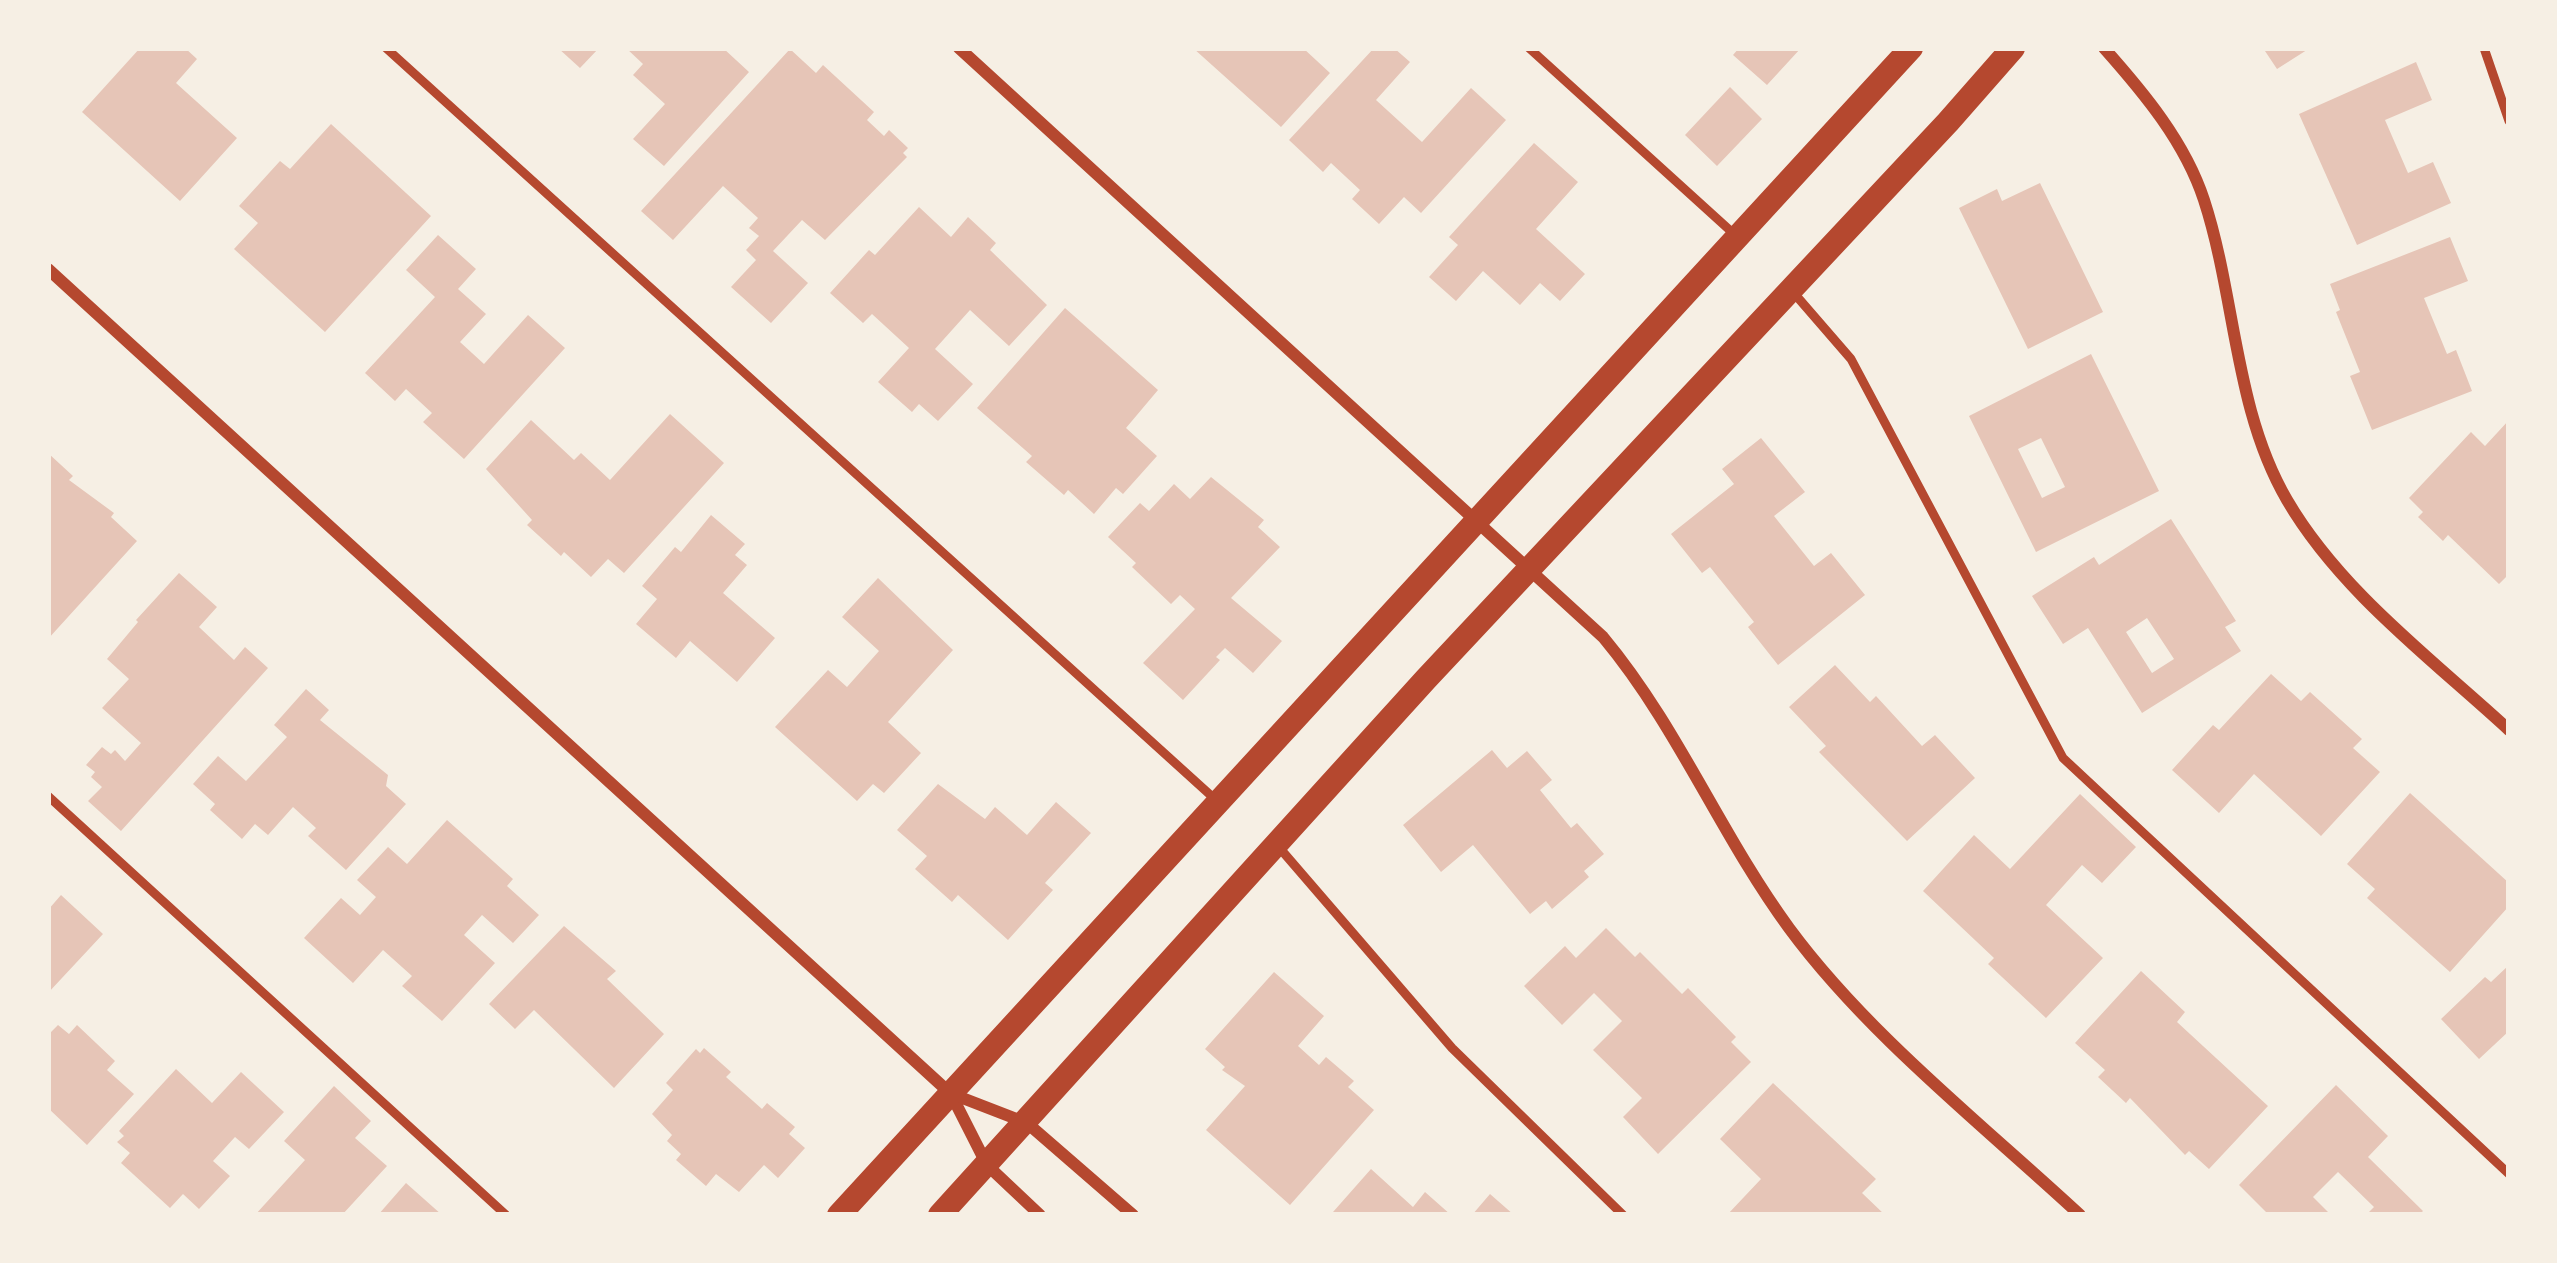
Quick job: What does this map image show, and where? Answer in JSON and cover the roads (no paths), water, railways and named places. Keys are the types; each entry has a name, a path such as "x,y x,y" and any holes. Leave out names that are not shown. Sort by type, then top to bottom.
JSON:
{"main road":[{"path":"839,1215 1911,48"},
{"path":"940,1215 2013,48"}],"street":[{"path":"959,48 1603,637 1639,680 1701,782 1734,849 1835,988 2080,1215"},
{"path":"2104,48 2176,140 2204,200 2252,417 2287,499 2351,585 2509,730"},
{"path":"48,269 951,1094 987,1165 1040,1215"},
{"path":"951,1094 1027,1123 1132,1215"}],"lane":[{"path":"386,48 1217,801"},
{"path":"1529,48 1737,237"},
{"path":"2484,48 2509,121"},
{"path":"1790,288 1851,359 2063,758 2509,1174"},
{"path":"48,796 506,1215"},
{"path":"1277,845 1452,1048 1623,1215"}]}
